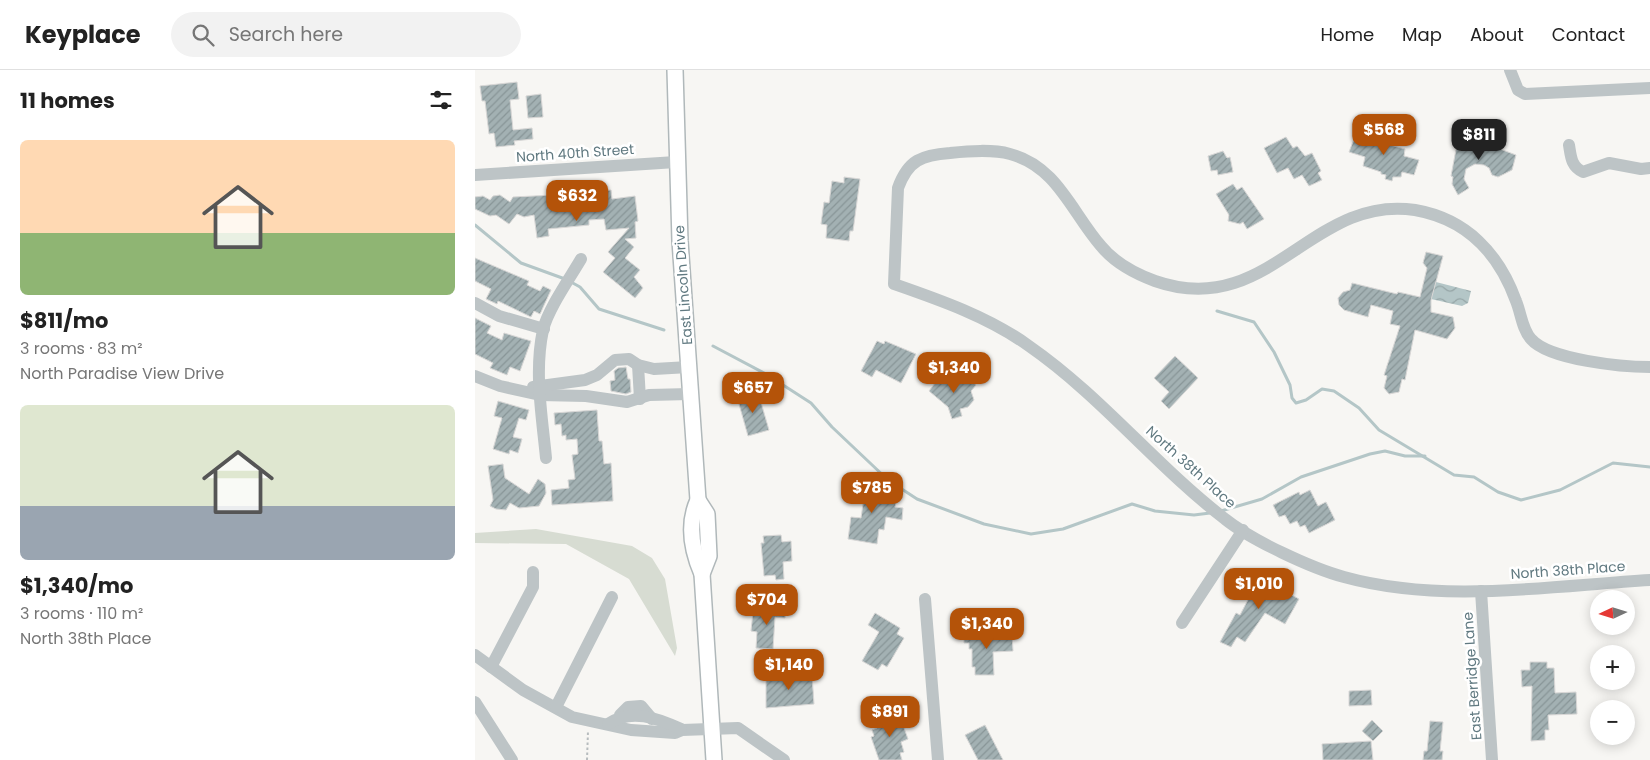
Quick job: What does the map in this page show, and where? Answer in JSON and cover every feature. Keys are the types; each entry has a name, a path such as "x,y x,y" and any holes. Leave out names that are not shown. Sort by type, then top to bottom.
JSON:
{"main road":[{"name":"East Lincoln Drive","path":"675,70 676,162 698,500 707,514 709,556 702,574 714,757"}],"street":[{"path":"1510,70 1518,90 1525,94 1537,95 1650,88"},
{"path":"1569,144 1575,168 1583,172 1609,164 1641,169 1650,168"},
{"name":"North 38th Place","path":"1650,367 1612,365 1543,349 1531,340 1525,330 1506,275 1496,258 1464,230 1440,217 1397,208 1378,209 1358,214 1335,225 1252,278 1217,287 1184,288 1155,281 1123,265 1103,248 1057,184 1026,159 1007,153 978,152 929,155 912,163 903,173 898,188 894,284 943,301 1028,345 1102,406 1226,520 1298,559 1341,576 1396,588 1481,591 1650,580"},
{"name":"North 40th Street","path":"475,175 676,162"},
{"path":"546,458 540,390 543,329 560,294 578,264"},
{"path":"475,303 499,316 543,329"},
{"path":"540,390 585,380 597,375 615,360 629,359 638,365 654,369 689,367"},
{"path":"638,365 640,399"},
{"path":"475,376 484,381 516,390 540,390 627,402 649,395 691,394"},
{"path":"1182,623 1243,530"},
{"path":"491,667 533,587 533,572"},
{"name":"East Berridge Lane","path":"1481,591 1492,760"},
{"path":"556,707 612,597"},
{"path":"925,599 938,760"},
{"path":"475,655 523,690 572,717 631,730 675,733 688,730 738,728 784,760"},
{"path":"475,702 512,760"},
{"path":"608,724 628,707 641,706 652,719 688,730"}],"path":[{"path":"587,760 586,744 588,733"}],"shaded area":[{"path":"536,529 632,546 652,558 665,579 677,648 675,656 629,579 566,544 475,543 475,533"}],"water":[{"path":"1436,282 1471,291 1468,303 1462,306 1431,299"}],"building":[{"path":"517,82 519,99 510,100 513,130 532,128 533,139 514,141 515,145 496,147 494,133 489,134 485,101 482,101 480,86"},
{"path":"541,94 543,117 528,118 526,96"},
{"path":"1372,130 1392,138 1390,145 1405,149 1404,156 1419,160 1414,175 1402,172 1401,177 1393,177 1392,181 1385,179 1386,175 1381,174 1381,172 1363,166 1365,157 1349,152 1354,139 1369,142"},
{"path":"1286,137 1293,148 1297,146 1305,156 1312,153 1321,171 1318,173 1322,180 1309,186 1302,175 1294,179 1288,168 1277,173 1264,148"},
{"path":"1465,139 1485,145 1489,143 1498,145 1500,149 1516,155 1512,170 1498,177 1492,175 1489,168 1484,165 1475,164 1466,169 1464,179 1469,188 1458,195 1452,184 1453,177 1451,176 1457,144"},
{"path":"1223,151 1227,158 1230,157 1233,172 1218,175 1217,170 1211,171 1208,156"},
{"path":"844,177 860,179 853,231 850,231 849,241 826,238 827,225 821,224 824,202 829,203 832,181 844,183"},
{"path":"1233,184 1237,190 1242,187 1264,219 1247,229 1243,222 1240,224 1228,221 1229,215 1216,194"},
{"path":"578,189 579,195 611,190 612,199 635,196 638,221 635,222 636,238 625,239 634,247 625,258 640,270 634,277 643,288 635,298 603,272 615,258 608,252 629,228 606,230 604,219 589,220 589,225 548,229 549,236 537,238 534,215 524,217 517,214 509,224 496,215 490,216 475,209 475,197 483,196 490,200 493,196 500,195 510,202 513,197 554,195 554,191"},
{"path":"1426,252 1443,256 1431,300 1431,312 1453,317 1455,328 1447,339 1415,330 1405,380 1402,379 1399,392 1389,394 1384,388 1387,376 1384,375 1400,326 1390,324 1393,311 1371,305 1368,317 1344,310 1339,305 1338,298 1343,292 1350,290 1352,283 1397,294 1398,292 1420,297 1427,268 1423,263"},
{"path":"475,258 529,281 527,285 540,291 543,286 551,290 540,314 534,311 531,317 498,301 497,304 486,299 491,289 475,281"},
{"path":"475,318 491,326 487,333 502,340 504,333 531,341 520,371 510,367 507,375 490,368 493,363 475,354"},
{"path":"877,341 884,344 885,341 916,354 901,383 876,370 872,377 861,371"},
{"path":"1175,356 1198,378 1169,409 1161,401 1169,392 1154,378"},
{"path":"626,367 628,379 630,379 631,392 626,394 611,391 610,381 615,380 614,371 618,368"},
{"path":"942,374 955,384 963,374 976,385 971,391 974,400 968,407 960,409 962,416 952,419 948,407 929,391"},
{"path":"758,392 769,430 748,436 737,397"},
{"path":"498,401 529,410 526,420 519,418 513,437 522,439 518,453 510,450 509,454 493,449 502,418 494,416"},
{"path":"597,410 599,441 602,441 604,464 611,463 613,501 552,505 551,490 569,488 568,480 575,479 572,455 578,454 577,439 566,440 566,435 562,436 561,424 555,425 554,413"},
{"path":"503,464 505,478 529,494 538,479 545,484 546,493 539,506 519,508 510,503 506,510 490,506 493,500 488,466"},
{"path":"848,485 882,489 881,495 889,496 889,501 896,502 895,507 903,508 902,520 886,517 884,530 879,529 877,544 848,539 851,517 861,518 864,497 847,495"},
{"path":"1310,490 1318,506 1326,502 1335,520 1309,533 1305,525 1300,527 1297,521 1290,524 1285,515 1279,517 1273,505 1299,492 1300,495"},
{"path":"781,535 782,542 791,541 792,561 783,562 784,579 776,580 775,575 764,576 761,543 764,543 763,536"},
{"path":"1252,569 1264,575 1254,593 1267,600 1275,586 1299,599 1285,624 1265,613 1245,642 1237,637 1231,647 1220,642 1236,613 1240,615 1251,594 1241,589"},
{"path":"771,605 786,606 785,618 775,617 773,649 756,648 757,632 751,631 753,612 771,614"},
{"path":"875,613 900,628 897,634 904,638 887,667 882,664 878,670 862,661 879,632 868,625"},
{"path":"964,631 982,631 982,635 1012,634 1013,651 993,652 994,675 975,675 975,667 972,667 972,649 969,649 969,643 964,643"},
{"path":"1530,662 1547,662 1547,668 1554,668 1555,693 1576,692 1577,714 1548,715 1549,730 1545,730 1545,740 1531,741 1532,686 1522,687 1521,670 1530,670"},
{"path":"812,675 814,704 766,708 766,678"},
{"path":"1371,690 1372,705 1349,706 1349,691"},
{"path":"890,716 893,722 906,718 909,727 904,728 908,739 901,742 904,752 900,753 902,760 879,760 871,737 874,736 872,730 877,728 875,721"},
{"path":"1372,720 1383,731 1373,741 1362,731"},
{"path":"1430,721 1443,722 1440,751 1443,751 1442,760 1423,760 1424,751 1427,751"},
{"path":"985,725 1003,760 978,760 965,735"},
{"path":"1371,741 1373,760 1323,760 1322,744"}],"waterway":[{"path":"475,225 521,263 565,279"},
{"path":"571,282 580,287 599,309 664,330"},
{"path":"1217,311 1254,322 1274,352 1290,385 1292,398 1296,403 1306,400 1322,389 1334,391 1359,408 1379,430 1454,475 1474,477 1498,492 1521,500 1560,490 1613,463 1650,467"},
{"path":"713,346 766,374 811,403 832,427 888,480 917,499 984,524 1031,534 1063,529 1132,504 1155,511 1194,515 1210,513"},
{"path":"1221,511 1262,499 1301,477 1370,454 1385,451 1405,456 1425,456"}]}
